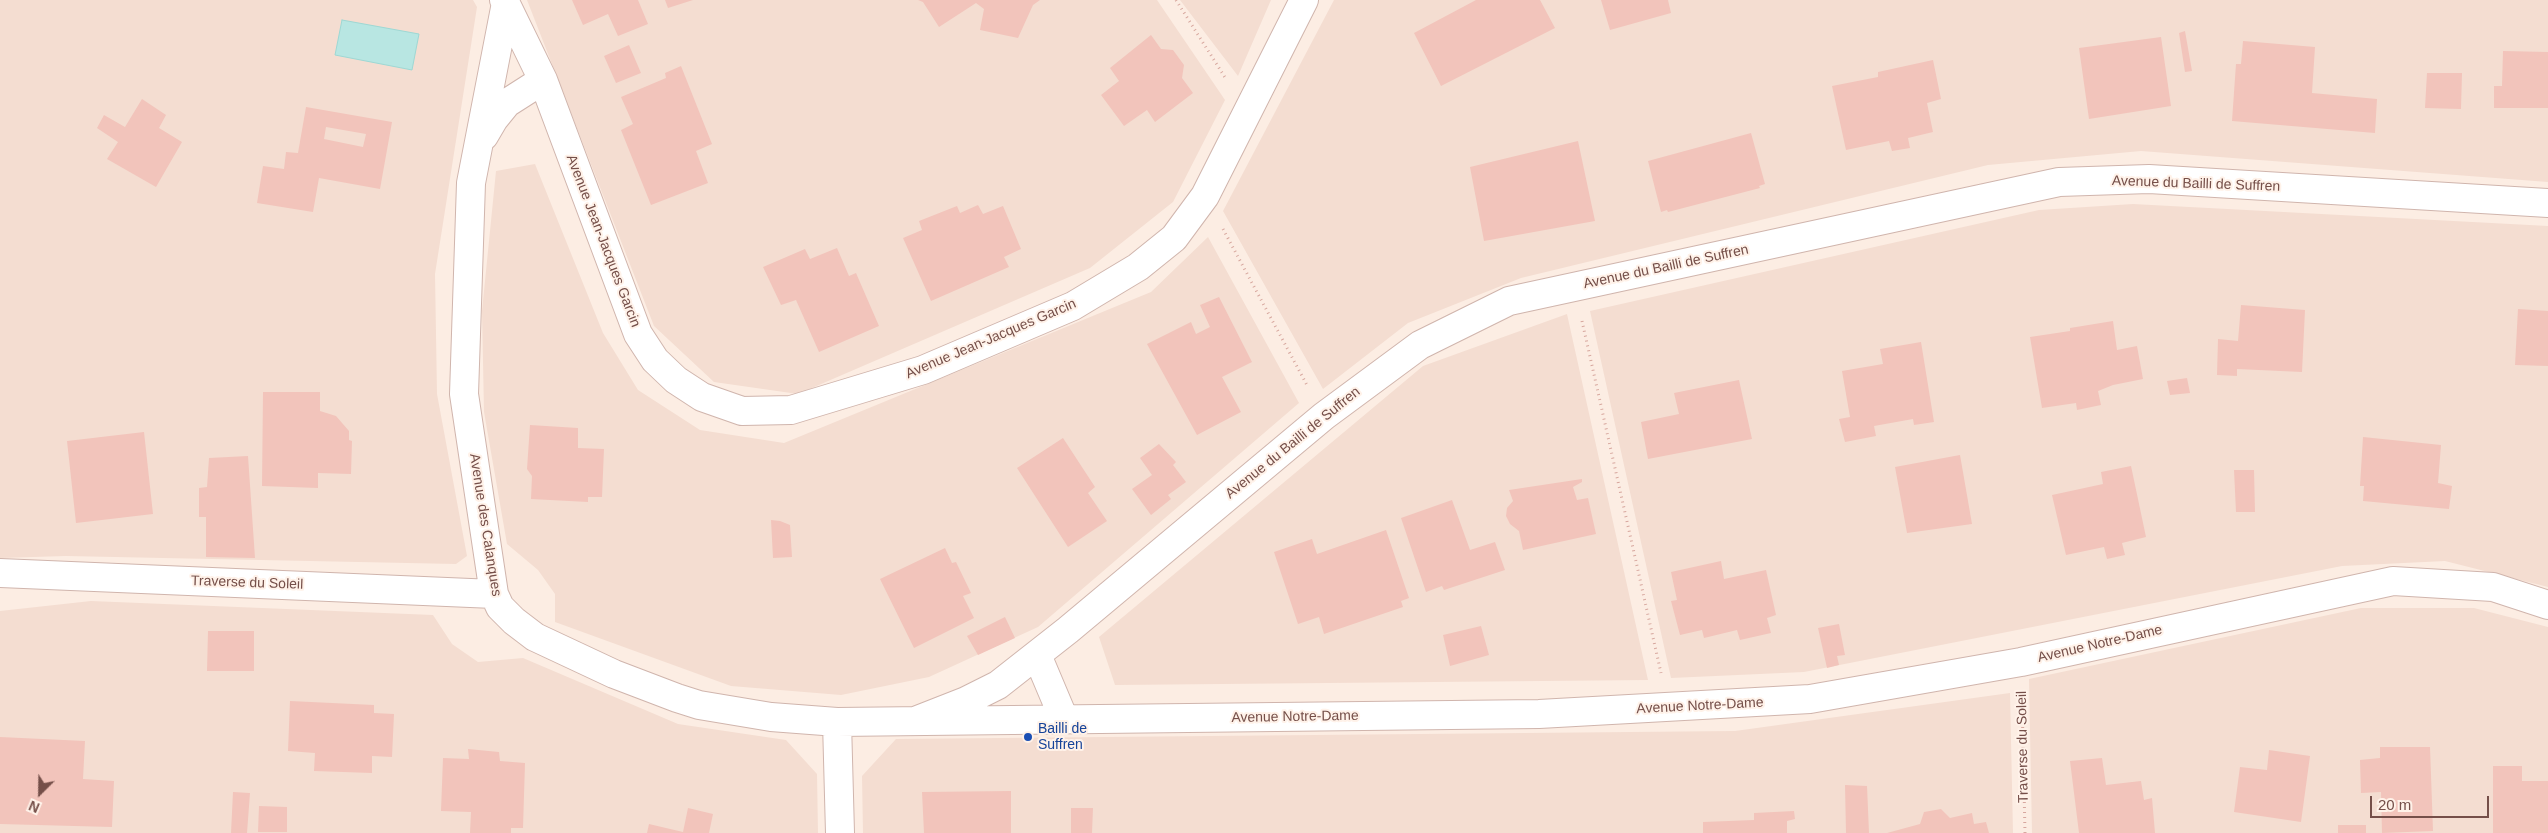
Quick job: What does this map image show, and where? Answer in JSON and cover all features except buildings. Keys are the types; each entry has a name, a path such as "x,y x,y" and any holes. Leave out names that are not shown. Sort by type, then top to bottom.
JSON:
{"street":[{"name":"Avenue Jean-Jacques Garcin","path":"505,2 543,80 638,334 655,360 676,380 702,397 742,411 791,410 923,370 1073,306 1138,267 1174,238 1205,196 1304,0"},
{"name":"Avenue des Calanques","path":"505,2 471,183 464,394 494,594 500,607 514,621 535,637 614,674 677,698 699,705 771,717 838,722"},
{"name":"Avenue des Calanques","path":"478,148 494,119 507,103 543,80"},
{"name":"Avenue du Bailli de Suffren","path":"915,721 966,701 998,685 1037,655 1324,416 1420,345 1509,301 2059,182 2149,179 2548,203"},
{"name":"Traverse du Soleil","path":"0,573 494,594"},
{"name":"Avenue Notre-Dame","path":"838,722 1539,714 1810,699 2021,662 2393,581 2493,588 2548,605"},
{"path":"1037,655 1064,719"},
{"path":"838,722 840,833"}],"path":[{"path":"1176,0 1247,112"},
{"path":"1205,196 1324,416"},
{"path":"1574,287 1668,708"},
{"name":"Traverse du Soleil","path":"2021,662 2025,833"}],"shaded area":[{"path":"0,0 473,0 477,7 435,274 437,394 467,556 456,564 66,556 0,558"},
{"path":"527,0 1157,0 1225,100 1173,202 1090,268 798,394 714,382 654,326"},
{"path":"1180,0 1271,0 1238,76"},
{"path":"1334,0 2548,0 2548,182 2141,151 1988,165 1521,278 1408,323 1323,389 1223,211"},
{"path":"535,164 603,333 638,390 700,430 784,443 1151,292 1208,237 1299,403 1038,627 929,677 841,695 731,686 555,622 555,594 538,570 507,544 484,412 482,311 496,171"},
{"path":"2133,204 2548,226 2548,587 2445,561 2342,566 1804,672 1671,678 1590,311 2039,210"},
{"path":"1567,314 1648,680 1115,685 1099,637 1423,366"},
{"path":"91,601 433,615 452,644 478,662 523,658 678,724 786,740 817,774 818,833 0,833 0,611"},
{"path":"2361,608 2474,608 2548,627 2548,833 2032,833 2029,679"},
{"path":"2010,693 2013,833 863,833 862,776 896,739 1735,731"}],"water":[{"path":"342,20 419,34 412,70 335,55"}],"place":[{"name":"Bailli de Suffren","path":"1028,737"}]}
